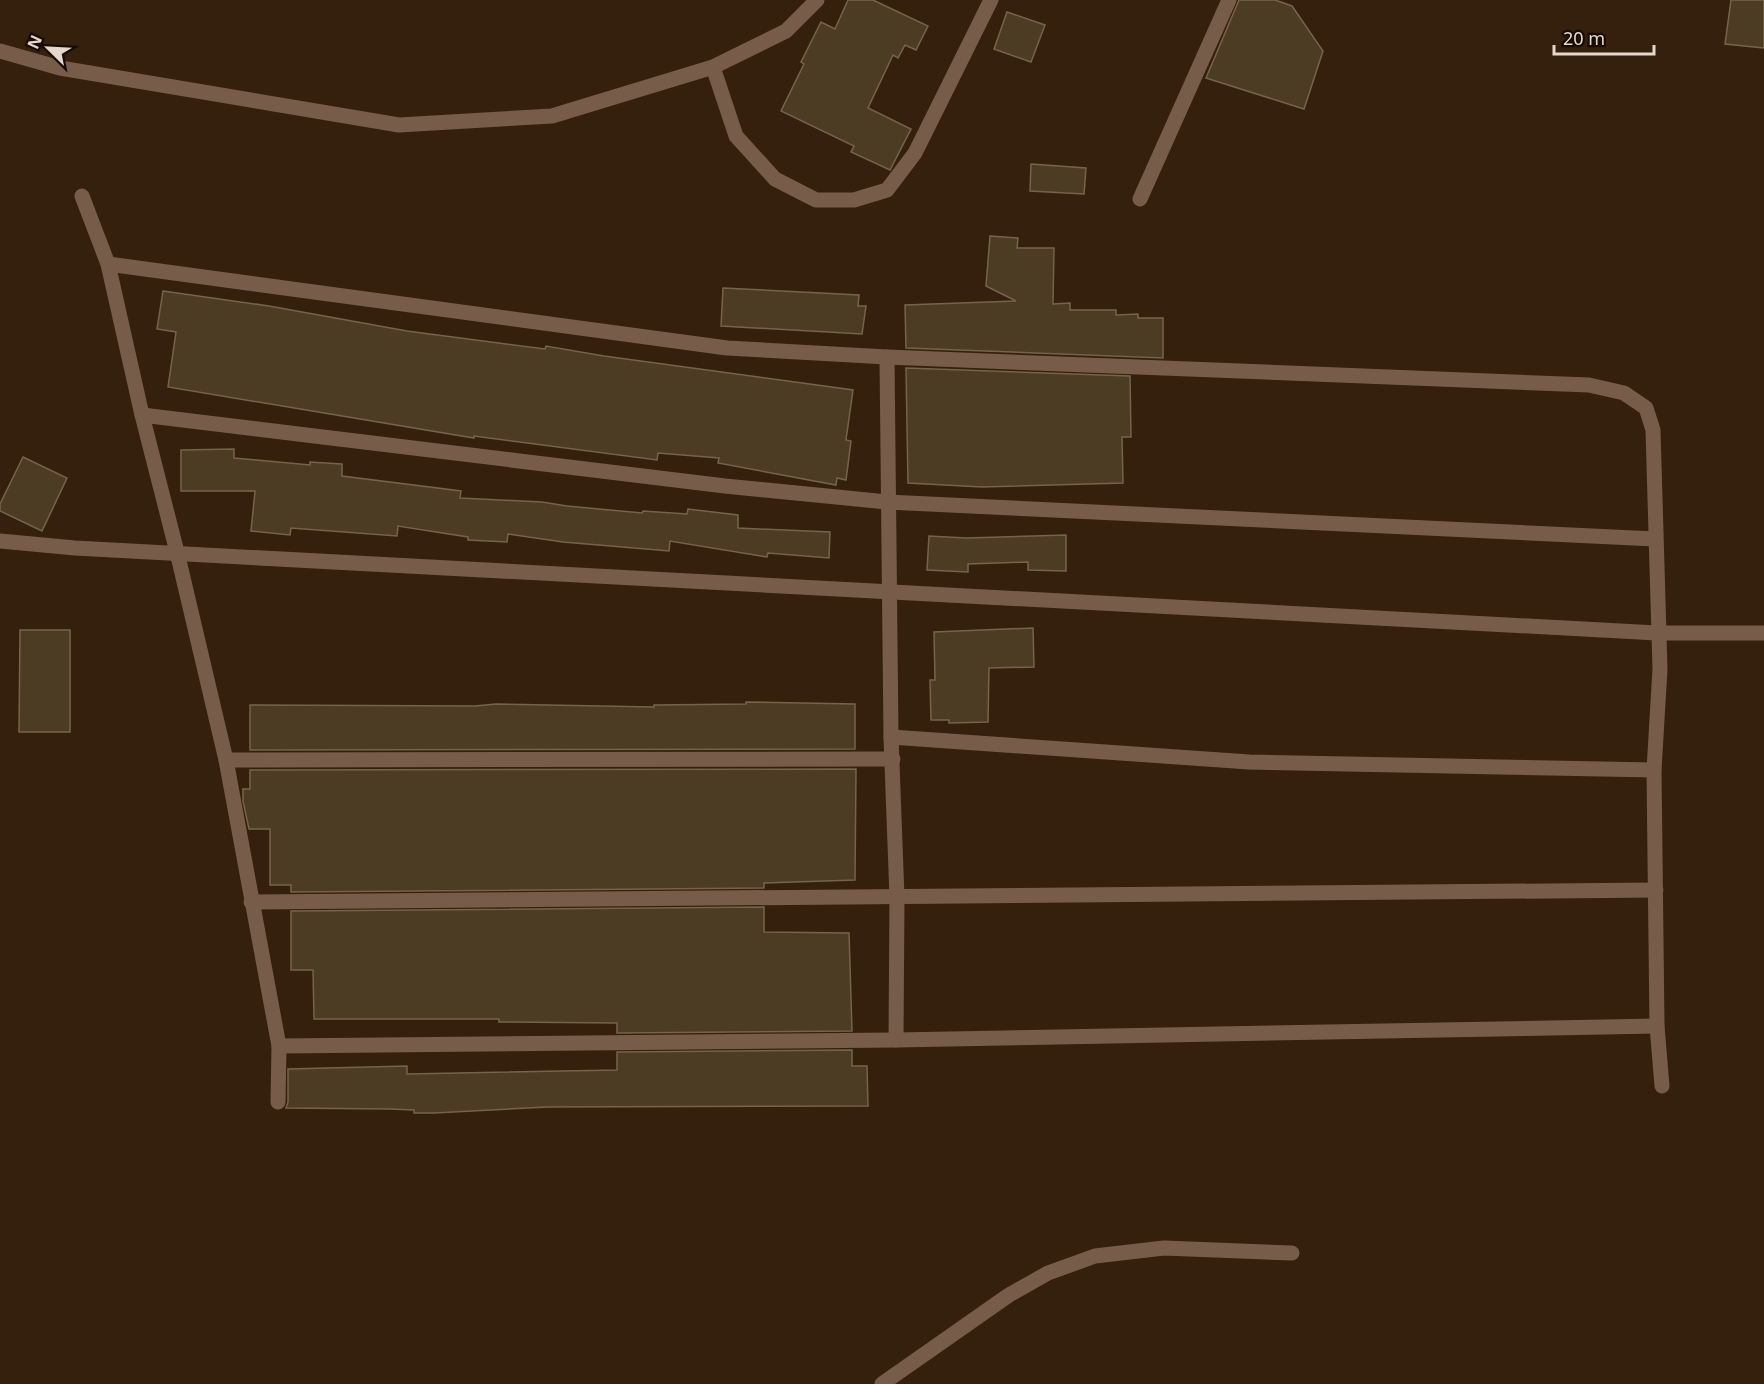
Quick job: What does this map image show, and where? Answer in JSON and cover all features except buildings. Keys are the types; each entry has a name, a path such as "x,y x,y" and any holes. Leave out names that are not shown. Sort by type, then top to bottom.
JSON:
{"street":[{"path":"0,51 60,68 399,125 552,116 713,67 786,32 818,0"},
{"path":"713,67 736,136 775,179 816,200 854,200 887,190 915,153 991,0"},
{"path":"1140,199 1229,0"},
{"path":"82,196 108,264 225,760 279,1046 278,1102"},
{"path":"108,264 727,348 887,357 1588,385 1624,393 1646,408 1653,430 1657,633 1660,669 1654,770 1657,1026 1662,1086"},
{"path":"887,357 888,593 897,897 896,1040"},
{"path":"142,415 713,484 887,502 1655,539"},
{"path":"0,541 75,548 888,593 1657,633 1764,633"},
{"path":"891,737 1249,762 1654,770"},
{"path":"225,760 893,759"},
{"path":"250,902 1656,890"},
{"path":"279,1046 896,1040 1657,1026"},
{"path":"882,1384 1009,1295 1048,1273 1095,1256 1164,1248 1292,1253"}]}
